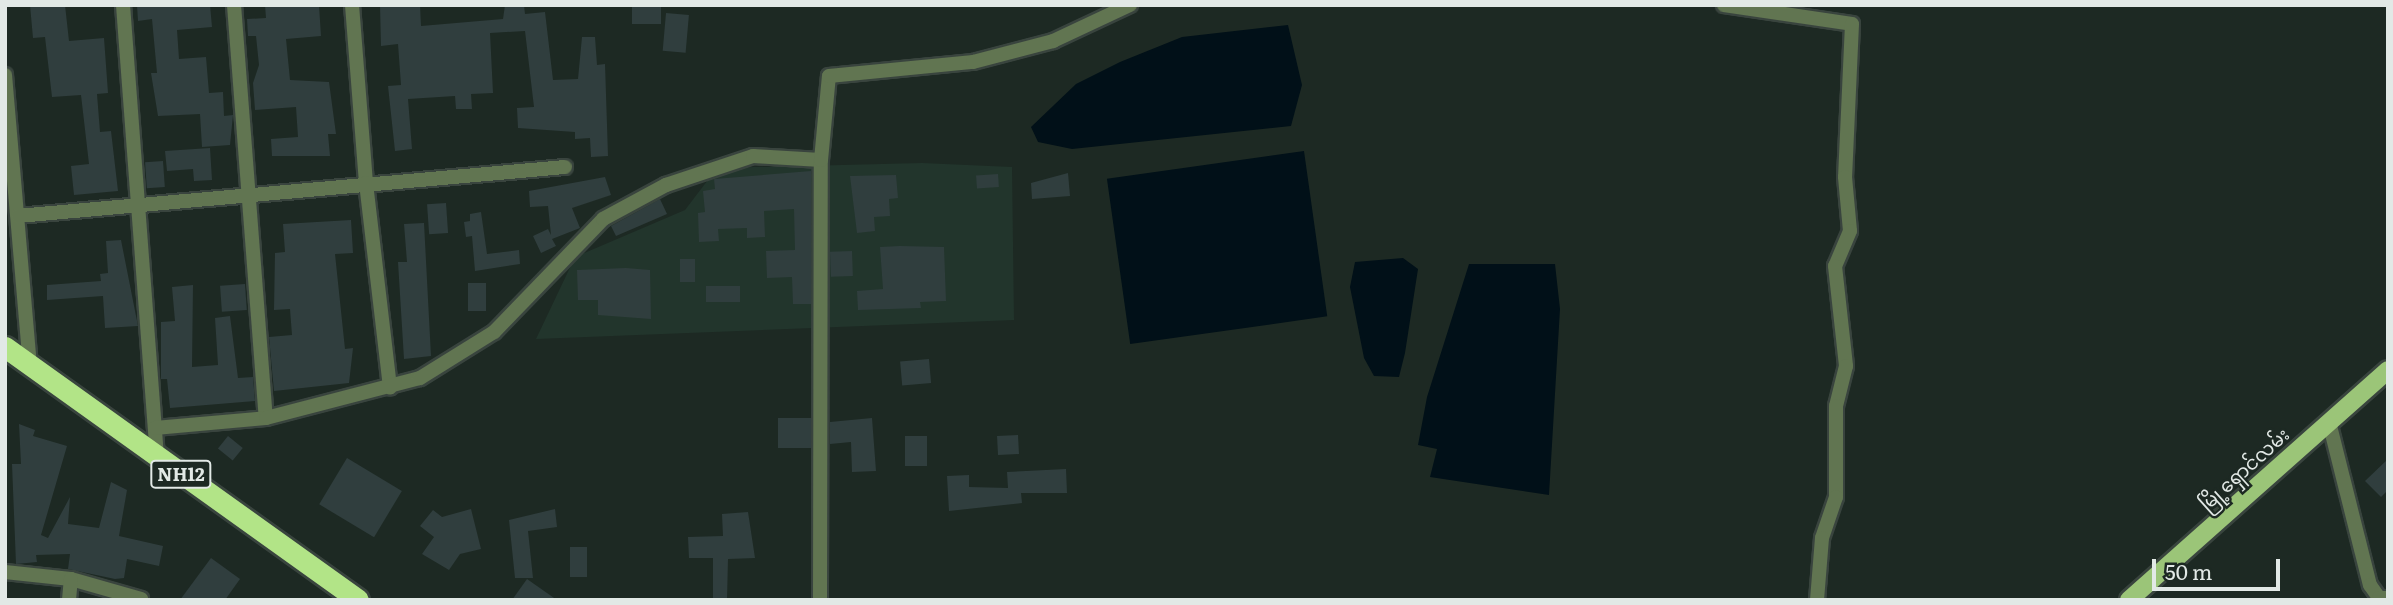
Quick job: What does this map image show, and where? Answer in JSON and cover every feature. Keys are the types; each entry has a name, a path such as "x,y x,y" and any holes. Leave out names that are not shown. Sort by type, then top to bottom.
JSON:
{"highway":[{"name":"NH12","path":"5,347 358,600"}],"main road":[{"name":"မြို့ရှောင်လမ်း","path":"2129,600 2388,370"}],"street":[{"path":"123,5 142,204 157,456"},
{"path":"234,5 266,418"},
{"path":"352,5 366,183 390,388"},
{"path":"820,600 821,160 829,76 973,62 1053,41 1130,5"},
{"path":"1724,5 1852,24 1844,177 1850,231 1835,266 1846,366 1836,406 1836,497 1822,538 1817,600"},
{"path":"5,75 30,366"},
{"path":"155,428 266,418 390,388 420,378 494,332 603,219 666,185 753,156 821,160"},
{"path":"18,216 565,167"},
{"path":"2329,422 2371,585 2379,598 2388,598"},
{"path":"5,572 71,579 141,599"},
{"path":"69,600 71,579"}],"shaded area":[{"path":"1288,25 1302,85 1291,126 1072,149 1038,142 1031,127 1076,84 1120,62 1182,37"},
{"path":"1304,151 1327,316 1130,344 1107,179"},
{"path":"922,163 1012,167 1014,320 536,339 575,257 685,210 717,168"},
{"path":"1403,258 1418,269 1405,353 1399,377 1374,376 1364,358 1350,287 1355,262"},
{"path":"1469,264 1555,264 1560,309 1549,495 1430,477 1437,449 1418,445 1427,397"}],"building":[{"path":"30,5 65,5 69,41 104,38 108,93 97,94 100,132 111,131 118,191 74,195 71,166 89,164 81,95 52,97 45,37 33,38"},
{"path":"137,5 210,5 212,27 177,30 179,59 206,57 209,93 223,92 224,116 233,115 230,145 202,147 200,114 158,116 151,73 157,73 152,19 138,21"},
{"path":"265,5 319,5 321,36 286,39 290,80 329,82 336,134 328,134 330,156 272,156 271,139 298,137 296,107 255,110 253,83 259,65 256,36 248,36 247,19 266,18"},
{"path":"380,5 420,5 421,26 503,19 505,5 524,5 525,14 545,12 553,80 578,79 582,37 595,37 597,65 605,64 608,156 591,157 590,138 575,139 575,132 518,128 517,108 534,107 525,31 490,33 493,93 471,94 472,109 456,109 455,96 408,99 412,149 395,151 388,86 401,85 398,44 381,46"},
{"path":"632,5 661,5 661,24 632,24"},
{"path":"666,13 689,15 686,53 663,51"},
{"path":"210,148 212,180 194,181 193,169 167,171 165,151"},
{"path":"163,161 165,187 147,188 145,162"},
{"path":"811,171 811,304 793,304 792,277 767,278 766,251 795,250 794,209 764,211 765,237 747,238 747,228 718,229 719,241 699,242 698,213 705,212 703,191 715,189 714,179"},
{"path":"1068,173 1070,196 1032,199 1031,183"},
{"path":"998,174 999,187 977,189 976,176"},
{"path":"896,175 898,198 889,199 890,216 874,217 875,231 857,233 850,176"},
{"path":"605,177 611,195 572,208 580,228 552,239 556,246 541,253 533,236 548,229 551,235 548,206 530,207 529,191"},
{"path":"660,199 667,214 616,236 611,226"},
{"path":"446,203 448,233 429,234 427,204"},
{"path":"481,212 487,254 519,250 520,264 475,271 472,236 466,237 464,222 470,221 470,214"},
{"path":"351,220 353,253 335,254 345,349 353,348 349,383 274,391 269,337 292,335 290,309 274,310 275,253 285,252 283,224"},
{"path":"424,223 431,356 404,359 398,262 407,262 404,224"},
{"path":"121,240 138,326 105,328 103,296 47,300 47,285 101,281 100,274 108,273 106,241"},
{"path":"880,247 944,247 946,301 920,302 921,308 858,310 857,291 883,289"},
{"path":"852,251 853,276 831,277 830,252"},
{"path":"680,259 695,259 695,282 680,282"},
{"path":"577,270 650,270 651,319 598,315 598,300 578,300"},
{"path":"468,283 486,283 486,311 468,311"},
{"path":"245,284 247,310 222,312 220,286"},
{"path":"193,285 192,367 218,365 215,318 230,316 238,378 253,377 255,401 170,408 167,379 161,379 161,322 175,321 172,287"},
{"path":"706,286 740,286 740,302 706,302"},
{"path":"929,359 931,383 902,385 900,362"},
{"path":"778,418 811,418 811,448 778,448"},
{"path":"872,418 876,471 852,472 851,442 830,444 830,422"},
{"path":"19,424 35,430 33,436 67,446 41,535 48,538 70,497 68,524 99,528 111,482 127,490 119,536 163,546 159,566 127,559 124,578 115,579 68,569 70,554 36,555 37,562 16,564 12,464 21,464"},
{"path":"1018,435 1019,454 998,455 997,436"},
{"path":"228,436 243,448 233,460 218,448"},
{"path":"905,436 927,436 927,466 905,466"},
{"path":"347,458 402,491 374,537 319,504"},
{"path":"2388,459 2388,490 2381,497 2365,481"},
{"path":"1066,469 1067,493 1021,493 1022,503 949,511 947,476 969,475 969,487 1008,488 1007,472"},
{"path":"471,509 481,549 460,554 449,570 422,554 434,537 420,526 433,510 442,517"},
{"path":"555,509 557,527 528,531 533,578 515,578 509,520"},
{"path":"748,512 755,558 728,559 727,600 713,600 713,558 689,558 688,537 723,536 722,514"},
{"path":"570,547 587,547 587,577 570,577"},
{"path":"211,558 240,579 225,600 180,600"},
{"path":"527,579 557,600 512,600"}]}
